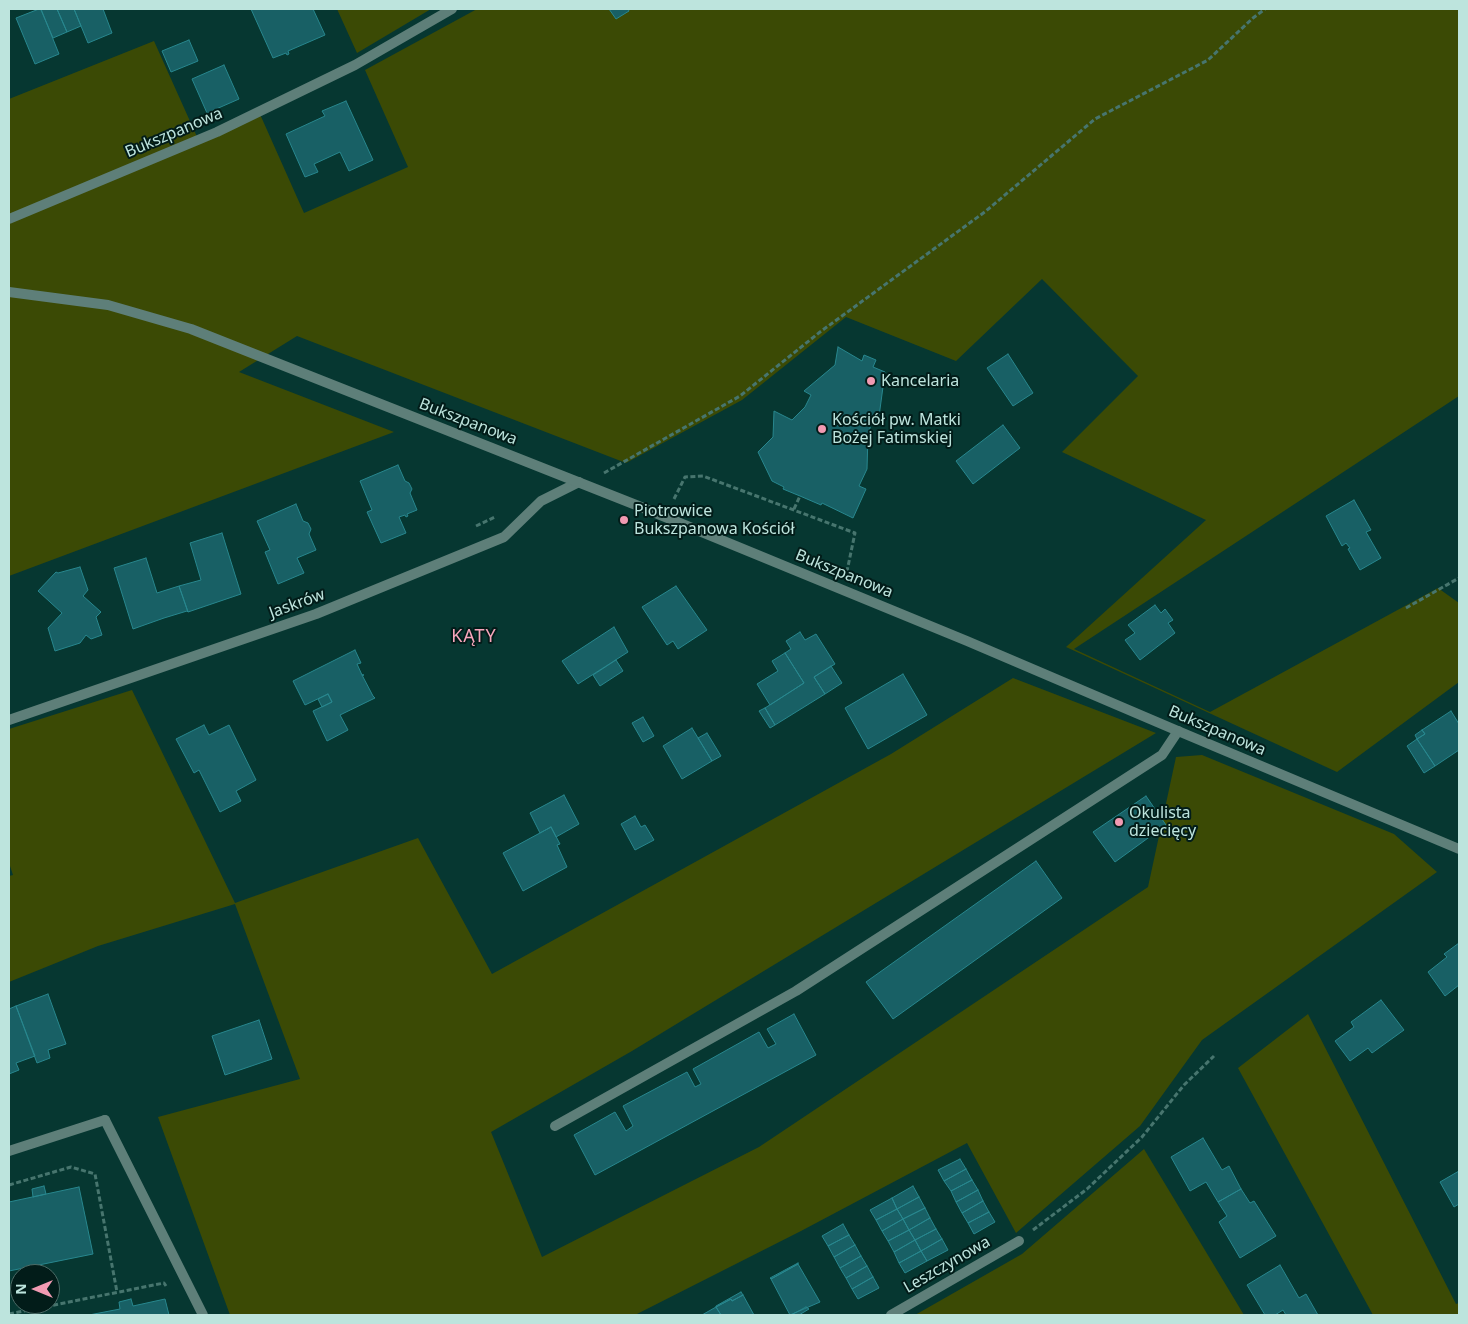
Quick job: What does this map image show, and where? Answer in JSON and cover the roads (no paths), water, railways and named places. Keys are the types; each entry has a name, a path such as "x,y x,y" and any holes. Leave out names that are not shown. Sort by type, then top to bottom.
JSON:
{"street":[{"name":"Bukszpanowa","path":"9,219 226,128 355,65 452,9"},
{"name":"Bukszpanowa","path":"9,292 108,305 191,329 579,482 958,637 1459,848"},
{"name":"Jaskrów","path":"9,720 316,614 504,537 541,501 579,482"},
{"path":"555,1126 796,991 1162,755 1178,731"},
{"path":"9,1151 105,1120 202,1315"},
{"name":"Leszczynowa","path":"891,1315 1019,1241"}],"place":[{"name":"Kancelaria","path":"871,381"},
{"name":"Kościół pw. Matki Bożej Fatimskiej","path":"822,429"},
{"name":"Piotrowice Bukszpanowa Kościół","path":"624,520"},
{"name":"Okulista dziecięcy","path":"1119,822"}],"district":[{"name":"KĄTY","path":"474,637"}]}
